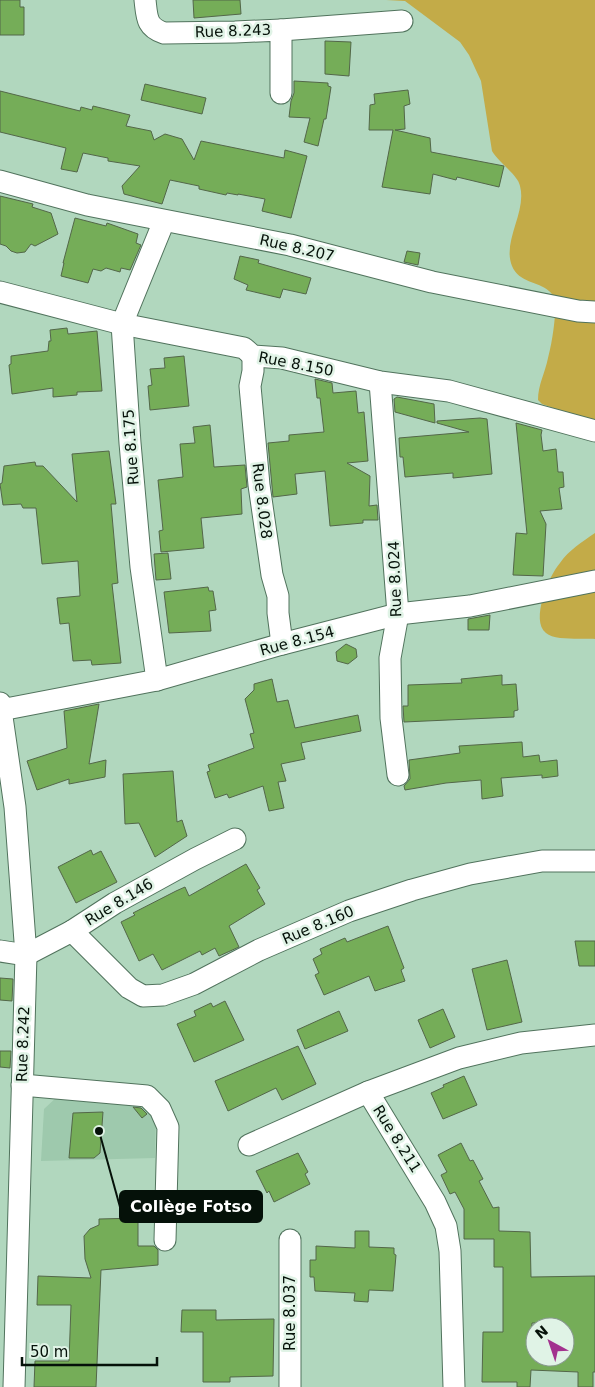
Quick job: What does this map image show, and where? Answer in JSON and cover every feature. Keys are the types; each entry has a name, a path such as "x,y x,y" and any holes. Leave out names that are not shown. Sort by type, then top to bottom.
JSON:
{"street":[{"name":"Rue 8.243","path":"146,0 147,20 154,30 164,33 281,30 281,93"},
{"path":"281,30 402,21"},
{"name":"Rue 8.207","path":"0,181 87,204 164,221 290,245 432,282 578,311 595,312"},
{"name":"Rue 8.175","path":"157,680 141,567 122,324 164,221"},
{"name":"Rue 8.150","path":"0,292 122,324 244,348 253,356 282,358 380,382 449,391 595,431"},
{"name":"Rue 8.028","path":"253,356 250,386 259,485 272,575 278,596 282,644"},
{"name":"Rue 8.024","path":"380,382 398,614 390,658 391,718 398,775"},
{"name":"Rue 8.154","path":"1,710 157,680 282,644 398,614 470,606 595,581"},
{"name":"Rue 8.242","path":"0,703 15,807 26,955 14,1387"},
{"name":"Rue 8.146","path":"26,955 72,931 115,903 194,859 236,839"},
{"name":"Rue 8.160","path":"72,931 129,988 143,996 163,995 194,984 258,950 349,910 412,890 470,874 542,861 595,861"},
{"path":"0,951 26,955"},
{"name":"Rue 8.211","path":"454,1387 450,1251 446,1226 435,1202 368,1092 459,1058 521,1044 595,1035"},
{"path":"22,1085 147,1096 160,1109 168,1127 165,1240"},
{"path":"249,1145 368,1092"},
{"name":"Rue 8.037","path":"290,1240 290,1387"}],"shaded area":[{"path":"386,0 595,0 595,421 542,404 538,400 539,389 551,344 556,300 545,288 519,276 512,266 510,247 520,206 520,186 516,178 492,151 481,81 469,55 460,42 405,1"},
{"path":"595,533 595,639 550,636 542,627 540,609 551,577 567,554"},
{"path":"58,1096 135,1099 156,1114 155,1158 41,1161 44,1109"}],"building":[{"path":"0,0 20,0 20,7 24,7 24,35 0,35"},
{"path":"193,0 240,0 241,14 194,18"},
{"path":"325,41 351,42 349,76 325,74"},
{"path":"294,81 328,83 328,86 331,87 326,119 324,119 318,146 304,142 310,118 289,117 294,93"},
{"path":"145,84 206,98 202,114 141,100"},
{"path":"408,90 410,104 404,106 405,129 395,130 430,138 431,152 504,166 499,187 457,177 456,180 433,174 430,194 382,187 393,130 369,130 370,105 375,104 374,94"},
{"path":"0,91 80,111 81,107 92,110 93,106 130,115 126,126 151,131 154,140 165,134 182,139 194,160 201,141 284,158 285,150 307,156 291,218 262,211 265,199 238,194 227,193 226,195 199,189 199,186 170,180 162,204 124,194 122,186 140,166 108,161 108,158 83,153 77,172 61,169 66,148 0,132"},
{"path":"0,196 33,204 32,207 51,213 58,234 35,246 31,244 25,252 17,253 0,244"},
{"path":"75,218 106,226 107,223 138,234 136,243 141,245 130,270 121,268 120,272 106,268 101,271 93,269 88,283 61,276"},
{"path":"407,251 420,253 418,265 404,262"},
{"path":"240,256 259,260 258,263 311,278 306,294 283,289 280,298 246,290 248,285 234,279"},
{"path":"67,328 68,334 97,331 102,391 77,392 77,395 53,397 53,388 12,394 9,365 11,364 11,356 48,351 49,341 51,341 50,330"},
{"path":"184,356 189,406 150,410 148,386 152,385 150,369 165,368 164,358"},
{"path":"315,379 332,383 333,393 356,391 358,413 364,412 368,461 347,463 370,476 369,506 377,505 378,520 363,520 363,523 330,526 325,471 295,474 297,494 273,497 268,443 289,441 289,435 324,432 320,398 317,398"},
{"path":"397,397 434,404 435,423 395,412 394,399"},
{"path":"487,419 492,474 453,478 453,473 405,477 403,457 400,457 399,438 469,432 437,423 437,421"},
{"path":"516,423 542,430 543,451 556,449 558,472 563,472 564,487 559,488 562,509 540,511 546,524 543,576 513,575 516,533 527,534"},
{"path":"210,425 214,467 245,465 247,487 241,489 242,514 201,518 204,548 161,552 159,531 163,530 158,480 183,477 180,444 195,443 193,427"},
{"path":"109,451 116,504 111,504 118,583 112,584 121,663 92,665 91,660 73,661 69,623 60,624 57,598 80,596 78,561 42,564 36,508 23,508 21,504 3,505 0,484 2,483 4,466 35,462 36,466 43,466 77,502 72,454"},
{"path":"168,553 171,579 156,580 154,554"},
{"path":"208,587 209,591 213,591 216,610 209,611 211,631 169,633 164,592"},
{"path":"490,615 489,630 468,630 468,619"},
{"path":"346,644 356,649 357,657 348,664 337,661 336,652"},
{"path":"502,675 502,685 516,684 518,710 514,711 514,717 404,722 403,706 408,706 408,685 462,683 461,679"},
{"path":"272,679 277,702 288,700 295,728 358,715 361,731 301,743 305,759 281,764 286,781 278,782 284,808 269,811 263,786 229,798 227,794 215,798 207,772 210,771 208,765 254,748 250,734 254,733 245,699 254,690 254,684"},
{"path":"99,704 89,764 106,760 105,777 69,784 69,779 37,790 27,761 67,748 64,711"},
{"path":"522,742 523,757 539,755 540,762 557,760 558,776 542,778 542,775 501,778 503,796 482,799 481,780 446,783 405,790 404,786 410,779 409,760 460,753 459,746"},
{"path":"173,771 177,822 182,820 187,836 155,857 139,823 125,824 123,774"},
{"path":"91,850 93,855 101,851 117,882 76,903 58,867"},
{"path":"246,864 260,888 257,890 265,904 229,926 239,947 219,956 215,948 202,955 200,951 162,970 153,954 139,961 121,922 135,915 133,913 185,887 189,896"},
{"path":"388,926 404,968 401,970 405,981 375,991 369,976 324,995 315,975 319,973 313,959 322,954 320,949 345,938 347,942"},
{"path":"575,941 595,941 595,966 579,966"},
{"path":"507,960 522,1022 487,1030 472,969"},
{"path":"0,978 13,979 12,1001 0,1000"},
{"path":"225,1001 244,1040 194,1062 177,1024 196,1016 194,1011 211,1003 213,1007"},
{"path":"443,1009 455,1037 430,1048 418,1020"},
{"path":"339,1011 348,1031 305,1049 297,1030"},
{"path":"298,1046 316,1084 282,1100 276,1088 228,1111 215,1081"},
{"path":"0,1051 11,1051 10,1068 0,1067"},
{"path":"464,1076 477,1105 443,1119 431,1093 444,1087 443,1085"},
{"path":"133,1107 141,1108 147,1114 142,1118"},
{"path":"103,1112 100,1153 94,1158 69,1158 73,1113"},
{"path":"461,1143 470,1161 473,1160 483,1179 479,1181 493,1208 499,1207 499,1231 530,1232 531,1277 595,1276 595,1372 593,1372 593,1387 578,1387 578,1372 531,1370 530,1387 517,1387 517,1382 482,1382 483,1332 503,1332 503,1267 494,1267 494,1239 464,1239 464,1209 455,1192 450,1194 441,1175 447,1172 438,1155"},
{"path":"298,1153 308,1172 305,1174 310,1184 274,1202 269,1191 267,1193 256,1171"},
{"path":"138,1218 138,1246 154,1246 158,1250 158,1265 101,1270 96,1387 34,1387 35,1361 69,1361 71,1305 37,1305 38,1276 91,1278 85,1259 84,1236 90,1229 99,1225 99,1219"},
{"path":"355,1231 369,1231 369,1247 394,1248 394,1254 396,1255 393,1291 369,1290 368,1302 354,1301 355,1293 315,1291 314,1277 310,1277 310,1260 316,1260 316,1246 355,1248"},
{"path":"182,1310 216,1310 216,1320 274,1319 273,1376 230,1377 230,1382 203,1382 203,1332 181,1332"}],"place":[{"name":"Collège Fotso","path":"99,1131"}]}
